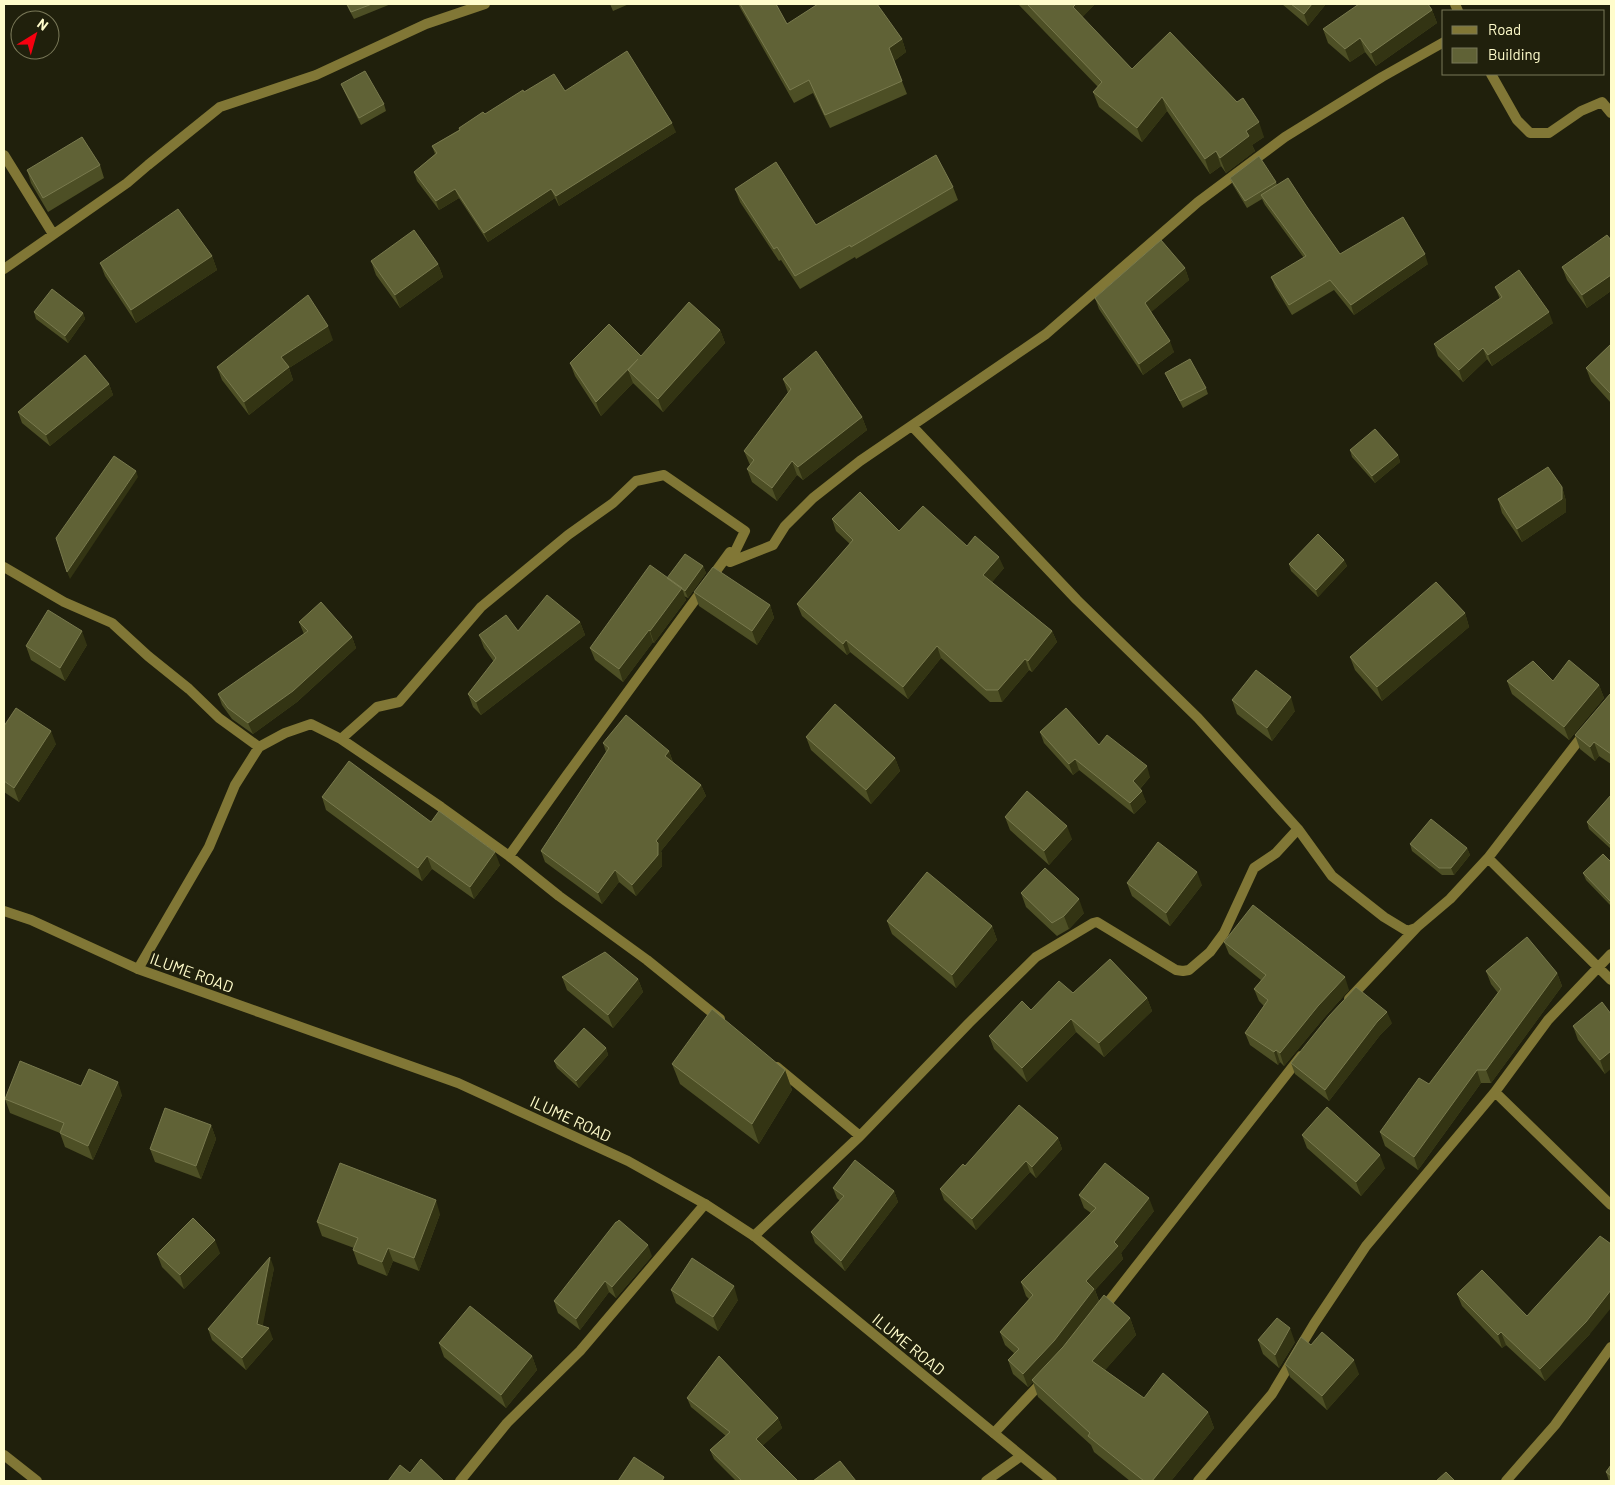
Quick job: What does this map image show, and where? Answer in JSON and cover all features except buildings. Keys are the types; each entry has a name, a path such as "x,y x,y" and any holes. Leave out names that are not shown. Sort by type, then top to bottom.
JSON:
{"street":[{"path":"4,269 127,183 220,107 316,75 426,24 485,4"},
{"path":"745,531 730,562 773,545 785,526 813,498 860,461 1046,334 1198,202 1285,137 1382,77 1442,43"},
{"path":"1492,75 1517,120 1530,133 1549,133 1581,111 1602,102 1611,113"},
{"path":"4,155 53,234"},
{"path":"912,426 1077,600 1198,718 1298,829 1332,876 1384,917 1407,931 1417,927"},
{"path":"341,739 377,707 399,702 481,608 568,535 613,503 636,481 664,475 745,531"},
{"path":"510,856 566,775 745,531"},
{"path":"4,567 64,602 112,623 220,718 258,747"},
{"path":"1340,1009 1417,927 1450,899 1488,858 1593,722"},
{"path":"138,969 209,847 235,785 258,747 284,732 311,724 341,739 510,856 560,896 647,960 729,1026"},
{"path":"754,1236 860,1136 969,1023 1036,958 1093,922 1097,922 1176,970 1189,970 1210,952 1224,933 1254,868 1276,853 1298,829"},
{"path":"1488,858 1611,980"},
{"name":"ILUME ROAD","path":"4,911 30,920 138,969 458,1083 628,1161 705,1204 754,1236 1052,1481"},
{"path":"1198,1481 1272,1394 1314,1324 1366,1246 1495,1092 1548,1020 1611,954"},
{"path":"1093,1322 1310,1044"},
{"path":"772,1063 860,1136"},
{"path":"1495,1092 1611,1205"},
{"path":"460,1481 507,1424 580,1351 705,1204"},
{"path":"1506,1481 1556,1425 1611,1348"},
{"path":"994,1432 1051,1373"},
{"path":"4,1455 36,1481"},
{"path":"986,1481 1021,1456"}]}
